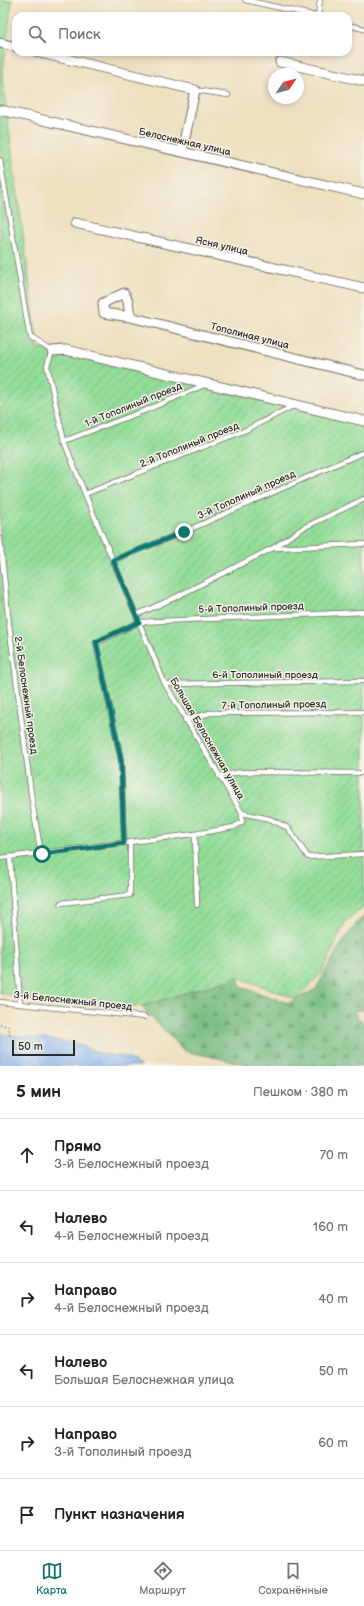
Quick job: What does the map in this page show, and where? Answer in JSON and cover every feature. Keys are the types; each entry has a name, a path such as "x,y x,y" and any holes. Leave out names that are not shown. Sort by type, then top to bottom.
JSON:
{"street":[{"path":"0,43 12,46"},
{"path":"54,56 195,90 182,151"},
{"path":"280,62 364,81"},
{"name":"Белоснежная улица","path":"0,110 364,194"},
{"name":"Ясня улица","path":"75,223 364,288"},
{"name":"Тополиная улица","path":"130,317 364,375"},
{"path":"52,351 66,350 208,382 364,421"}],"lane":[{"path":"245,0 299,12"},
{"path":"318,12 320,0"},
{"path":"352,25 364,29"},
{"path":"195,90 228,96"},
{"path":"0,160 30,337 52,351"},
{"name":"Большая Белоснежная улица","path":"52,351 47,366 64,441 84,494 165,684 242,812 242,822 234,827 196,834"},
{"name":"1-й Тополиный проезд","path":"64,441 148,409 208,382"},
{"name":"2-й Тополиный проезд","path":"84,494 246,430 297,404"},
{"name":"3-й Тополиный проезд","path":"113,560 184,532 364,452"},
{"path":"136,615 172,599 273,548 303,528 364,499"},
{"name":"2-й Белоснежный проезд","path":"0,539 8,624 32,800 42,854"},
{"path":"273,548 364,544"},
{"name":"5-й Тополиный проезд","path":"139,622 364,612"},
{"path":"124,843 121,760 96,642 139,622"},
{"name":"6-й Тополиный проезд","path":"165,684 364,682"},
{"name":"7-й Тополиный проезд","path":"186,720 210,713 364,712"},
{"path":"219,776 241,772 364,772"},
{"path":"242,812 270,819 288,828 308,857 364,854"},
{"path":"0,858 196,834 197,905"},
{"path":"61,903 130,895 130,842"},
{"path":"10,857 20,1003"},
{"name":"3-й Белоснежный проезд","path":"0,1002 145,1017"}],"path":[{"path":"0,1024 9,1027 10,1035"}],"green space":[{"path":"0,0 12,0 2,78 38,348 364,425 364,906 345,922 322,973 296,999 238,977 141,1006 50,1003 0,993"},
{"path":"364,917 364,1010 353,1011 364,1024 364,1066 255,1066 184,1051 141,1006 238,977 241,987 289,1003 316,989 338,949 359,920"}],"water":[{"path":"0,1034 74,1043 102,1054 126,1057 141,1066 0,1066"}],"route":[{"path":"42,854 124,843 121,760 96,642 139,622 113,560 184,532"}]}
